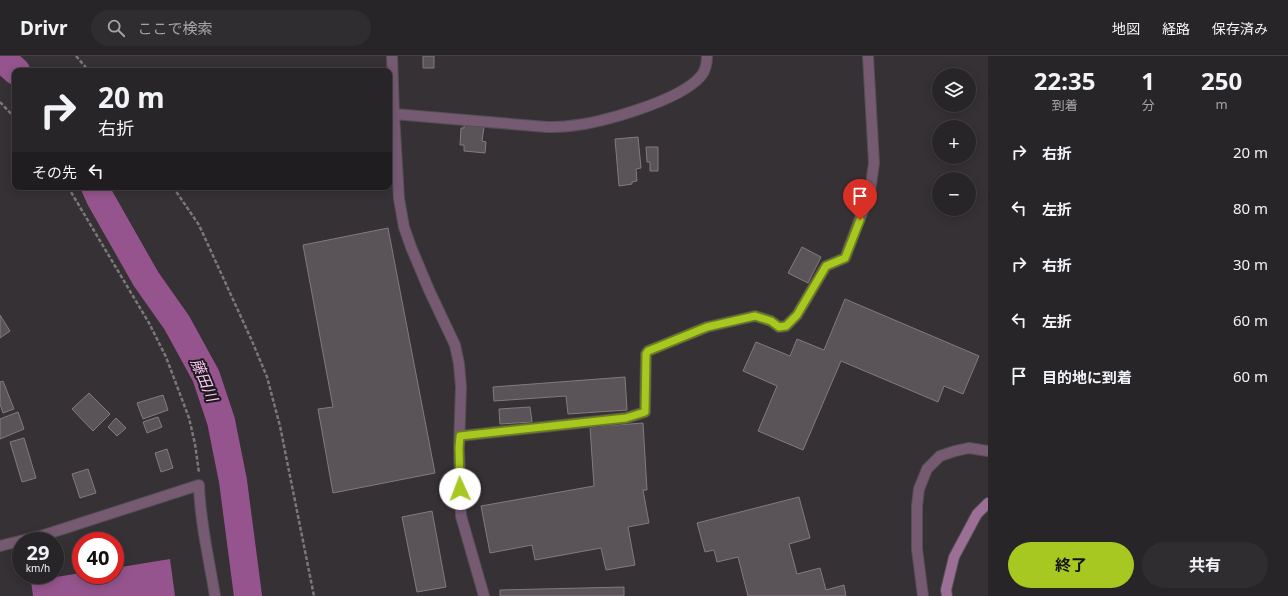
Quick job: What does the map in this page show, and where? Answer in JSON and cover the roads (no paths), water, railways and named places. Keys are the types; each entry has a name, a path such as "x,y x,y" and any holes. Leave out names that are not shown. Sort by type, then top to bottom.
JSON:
{"main road":[{"path":"947,596 946,590 954,557 977,514 988,503"}],"street":[{"path":"392,56 399,199 404,227 411,247 455,345 459,364 461,387 459,448 461,516 484,596"},
{"path":"394,114 547,127 585,124 648,106 672,96 693,84 702,75 706,67 707,56"},
{"path":"460,436 626,418 638,415 645,412 646,354 648,351 707,327 755,316 771,321 779,327 786,326 797,315 826,266 845,258 870,192 874,162 868,56"},
{"path":"923,596 917,549 917,506 919,489 927,470 940,456 955,451 969,448 988,451"},
{"path":"0,546 50,533 199,485 205,539 215,596"}],"waterway":[{"name":"藤田川","path":"0,57 13,68"},
{"name":"藤田川","path":"96,190 146,279 177,323 206,376 221,421 233,481 248,596"}]}
